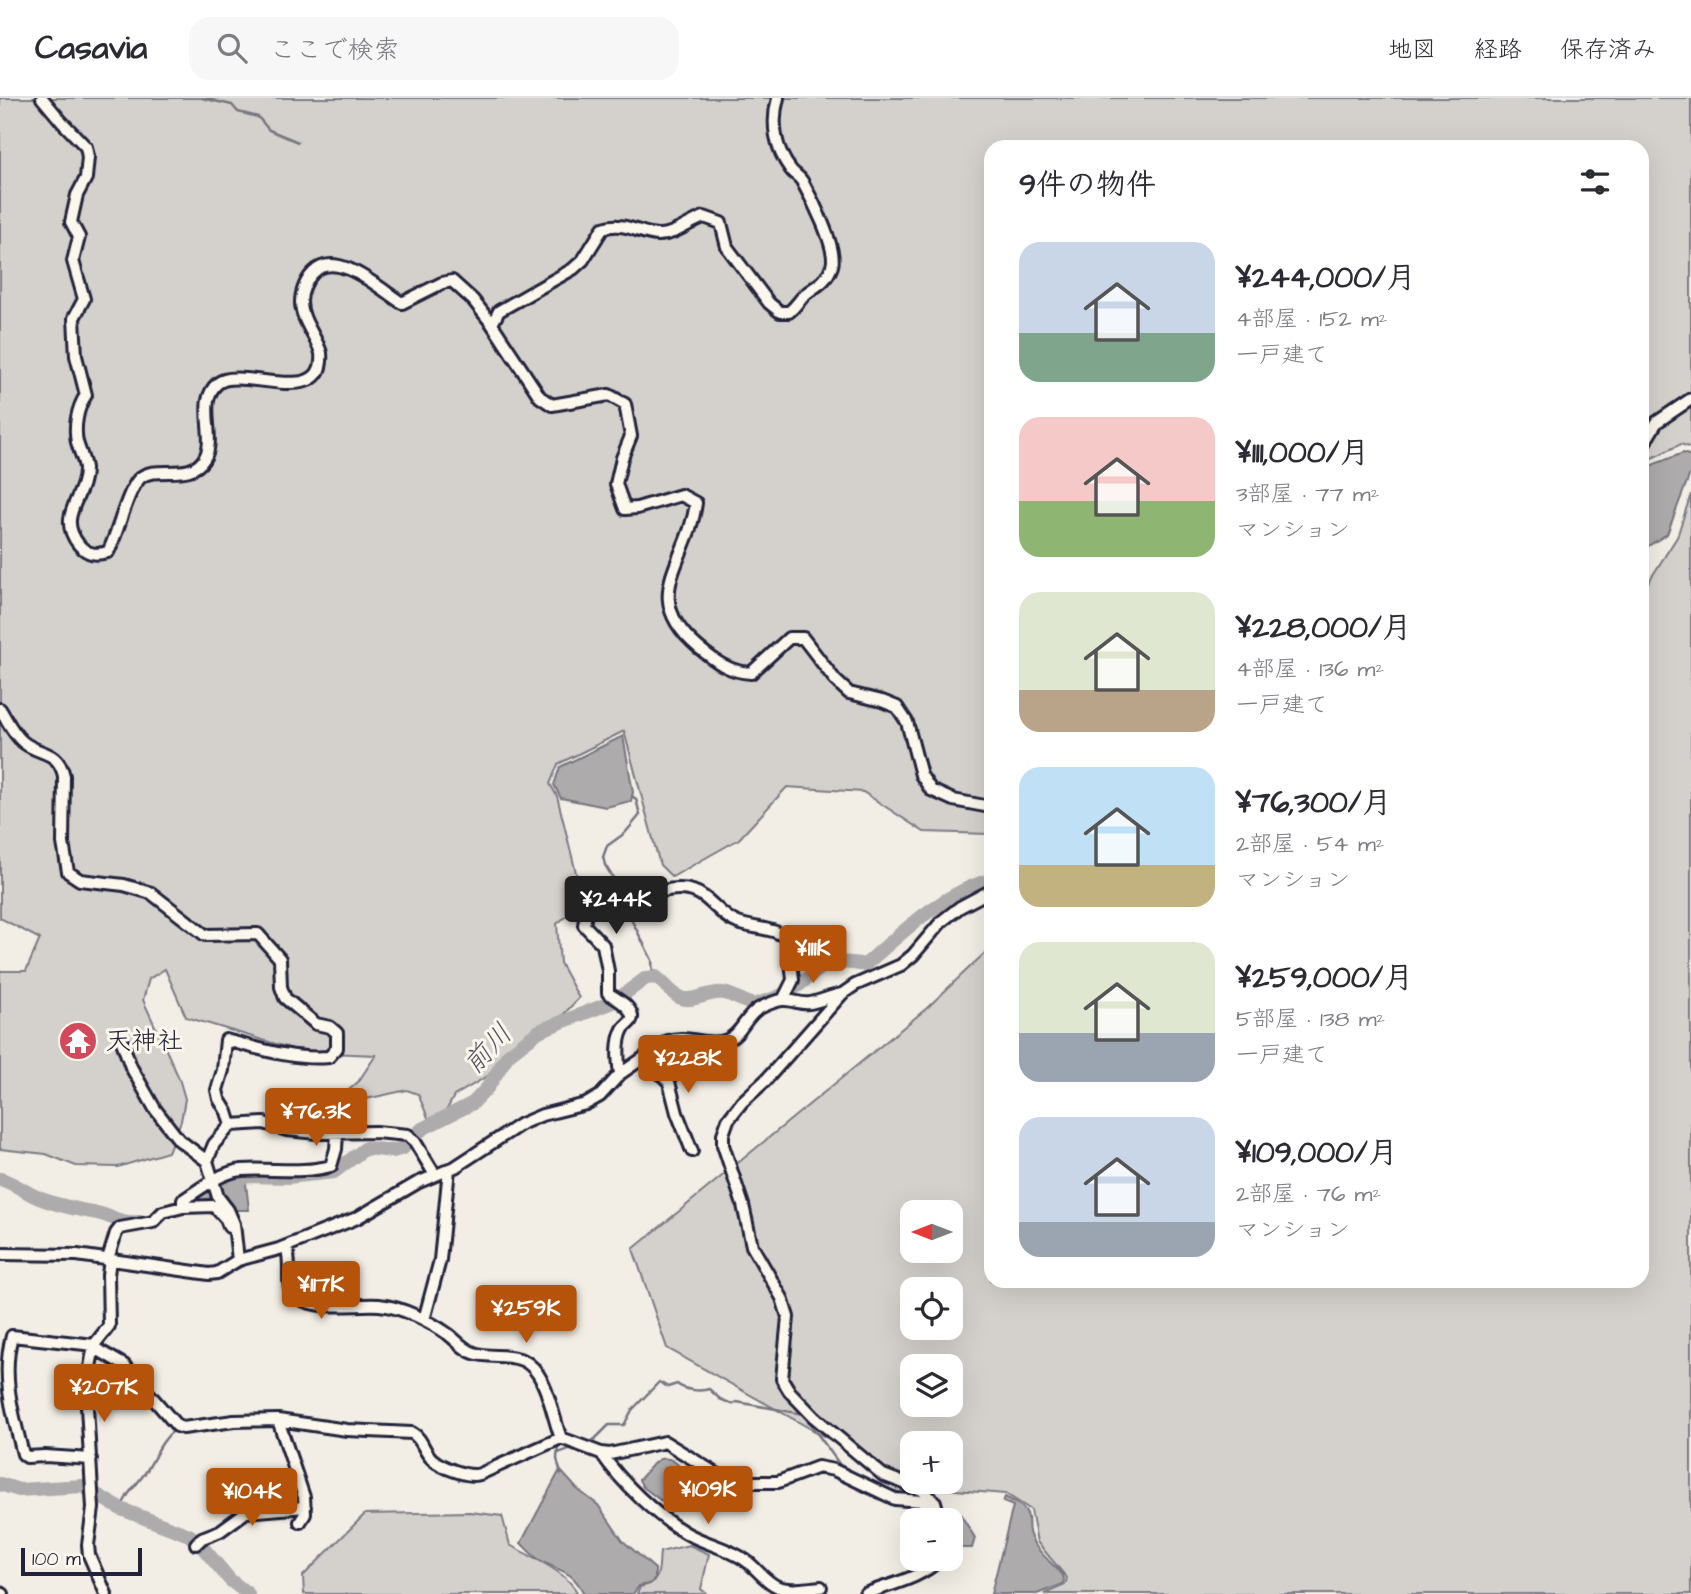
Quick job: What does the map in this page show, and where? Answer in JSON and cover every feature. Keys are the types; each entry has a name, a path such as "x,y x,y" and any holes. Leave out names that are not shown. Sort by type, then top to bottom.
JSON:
{"street":[{"path":"43,98 86,147 88,157 86,178 77,195 71,222 79,237 74,261 83,299 74,318 76,356 86,395 77,420 77,440 85,468 71,508 69,524 75,539 85,552 97,555 108,552 115,540 130,495 140,478 150,474 182,472 202,463 207,455 208,404 211,392 219,382 232,378 288,384 313,376 321,361 321,353 301,303 306,283 318,267 328,264 347,267 402,303 442,283 452,281 492,324 540,397 552,405 609,395 625,404 631,436 622,458 617,484 625,509 681,495 696,503 694,522 671,580 667,604 681,633 717,662 738,672 751,673 789,638 803,638 836,681 849,693 897,707 907,722 921,775 931,790 953,800 984,806"},
{"path":"492,324 499,311 573,269 583,260 603,228 617,224 659,235 673,233 704,217 721,223 727,247 769,303 780,312 789,312 797,306 800,300 822,284 833,265 830,244 822,223 800,177 789,168 775,135 778,98"},
{"path":"1649,435 1657,422 1691,399"},
{"path":"0,709 23,742 55,757 61,765 64,776 63,853 68,872 79,880 124,884 151,893 205,935 258,934 280,959 281,987 285,998 316,1024 330,1027 337,1033 337,1048 329,1057 317,1058 278,1054 226,1040 223,1070 217,1090 219,1099 228,1112 230,1125"},
{"path":"0,1254 77,1255 209,1274 217,1273 238,1254 286,1246 356,1218 417,1183 449,1169 521,1124 542,1115 586,1104 600,1096 620,1074 675,1038 711,1042 727,1040 736,1034 757,1009 785,995 793,980 789,940 782,934 736,922 702,895 691,891 669,889 642,898 621,890 603,898 586,913 584,925 603,945 608,971 608,993 618,999 632,1016 632,1020 622,1032 618,1053 620,1074"},
{"path":"936,1508 934,1502 922,1490 883,1475 814,1417 790,1392 782,1379 788,1317 782,1298 752,1246 743,1205 723,1146 723,1134 728,1120 742,1102 842,994 855,985 901,965 942,921 960,906 984,894"},
{"path":"785,995 800,1004 842,994"},
{"path":"120,1036 131,1067 168,1128 178,1140 207,1161 215,1186 232,1218 238,1254"},
{"path":"652,1051 659,1072 669,1082 677,1113 692,1151"},
{"path":"207,1161 214,1144 230,1125 264,1123 287,1129 337,1133 376,1132 412,1139 435,1175"},
{"path":"106,1594 89,1555 88,1545 93,1508 86,1390 93,1346 109,1326 109,1259 116,1233 120,1228 153,1222 163,1212 183,1205 242,1170 278,1172 331,1166 337,1133"},
{"path":"424,1320 440,1260 449,1169"},
{"path":"183,1205 214,1206 226,1219 238,1254"},
{"path":"286,1246 290,1255 289,1286 293,1295 303,1300 318,1305 380,1305 424,1320 475,1354 521,1359 529,1363 543,1384 561,1438"},
{"path":"90,1459 27,1457 23,1454 8,1389 6,1338 12,1336 93,1346 124,1365 177,1426 278,1420 347,1430 412,1433 420,1439 431,1458 467,1476 480,1474 561,1438 601,1453 621,1452 665,1442 730,1482 778,1482 818,1467 834,1469 895,1499 934,1502"},
{"path":"278,1420 304,1497 305,1514 300,1522"},
{"path":"601,1453 636,1493 673,1525 746,1560 764,1579 777,1586 787,1589 821,1587"},
{"path":"196,1544 246,1513 305,1507"},
{"path":"865,1594 896,1585 924,1571"}],"shaded area":[{"path":"0,98 1691,98 1691,448 1681,444 1649,460 1649,140 984,140 984,834 924,832 863,792 787,787 739,839 672,877 660,865 624,731 558,764 550,784 557,796 581,893 573,910 557,924 560,963 579,998 506,1065 454,1096 445,1113 429,1120 418,1094 407,1090 334,1106 336,1101 358,1082 376,1055 303,1052 186,1017 165,969 149,979 143,1000 179,1078 185,1099 181,1121 168,1152 118,1167 76,1166 46,1154 0,1149 0,971 26,971 40,939 0,918"},
{"path":"1683,453 1691,456 1691,471 1667,534 1649,546 1649,466"},
{"path":"1691,494 1691,1594 1044,1594 1065,1585 1067,1578 1037,1542 1031,1510 1006,1494 963,1491 963,1431 900,1431 900,1476 884,1470 667,1348 633,1249 927,1008 984,954 984,1288 1649,1288 1649,581 1677,537"},
{"path":"623,736 633,792 631,801 606,807 561,798 554,785 560,767"},
{"path":"245,1175 249,1210 235,1210 222,1194 187,1206 186,1201 230,1176"},
{"path":"660,1459 673,1461 682,1471 663,1502 643,1487 639,1480"},
{"path":"560,1470 577,1489 598,1505 623,1541 655,1569 655,1579 650,1584 639,1586 633,1594 584,1594 574,1579 538,1559 521,1543"},
{"path":"1005,1497 1024,1509 1030,1537 1062,1574 1063,1584 1037,1594 991,1594 1013,1506 1003,1502"},
{"path":"470,1512 502,1516 510,1545 557,1571 578,1594 304,1594 303,1576 365,1514"},
{"path":"963,1518 975,1538 972,1548 963,1548"},
{"path":"689,1545 709,1554 701,1589 707,1594 637,1594 640,1587 652,1582 658,1575 660,1552"}],"waterway":[{"path":"202,98 232,105 238,112 258,117 269,130 298,142"},
{"path":"618,886 603,857 607,846 625,833 640,815 636,799 632,796"},
{"name":"前川","path":"229,1179 334,1172 366,1148 393,1151 403,1148 422,1129 473,1103 488,1087 508,1055 539,1031 615,1001 646,978 656,977 681,998 692,999 724,993 755,1005 786,993 827,964 836,962 865,965 939,904 984,882"},
{"path":"623,894 632,921 652,960 653,977"},
{"name":"前川","path":"0,1179 53,1203 123,1221 139,1222"},
{"path":"231,1272 253,1261 286,1255"},
{"path":"587,1443 609,1425 624,1425 632,1410 659,1382 668,1387 677,1384 692,1390 709,1389 720,1399 732,1404 737,1402 803,1414 840,1465 878,1485"},
{"path":"121,1509 173,1431"},
{"path":"558,1446 557,1459 561,1474"},
{"path":"558,1453 574,1447"},
{"path":"698,1468 710,1476"},
{"path":"0,1484 19,1490 82,1486 121,1509 189,1535 230,1580 248,1594"},
{"path":"884,1488 908,1495"},
{"path":"897,1504 911,1505"}],"place":[{"name":"天神社","path":"78,1041"}]}
